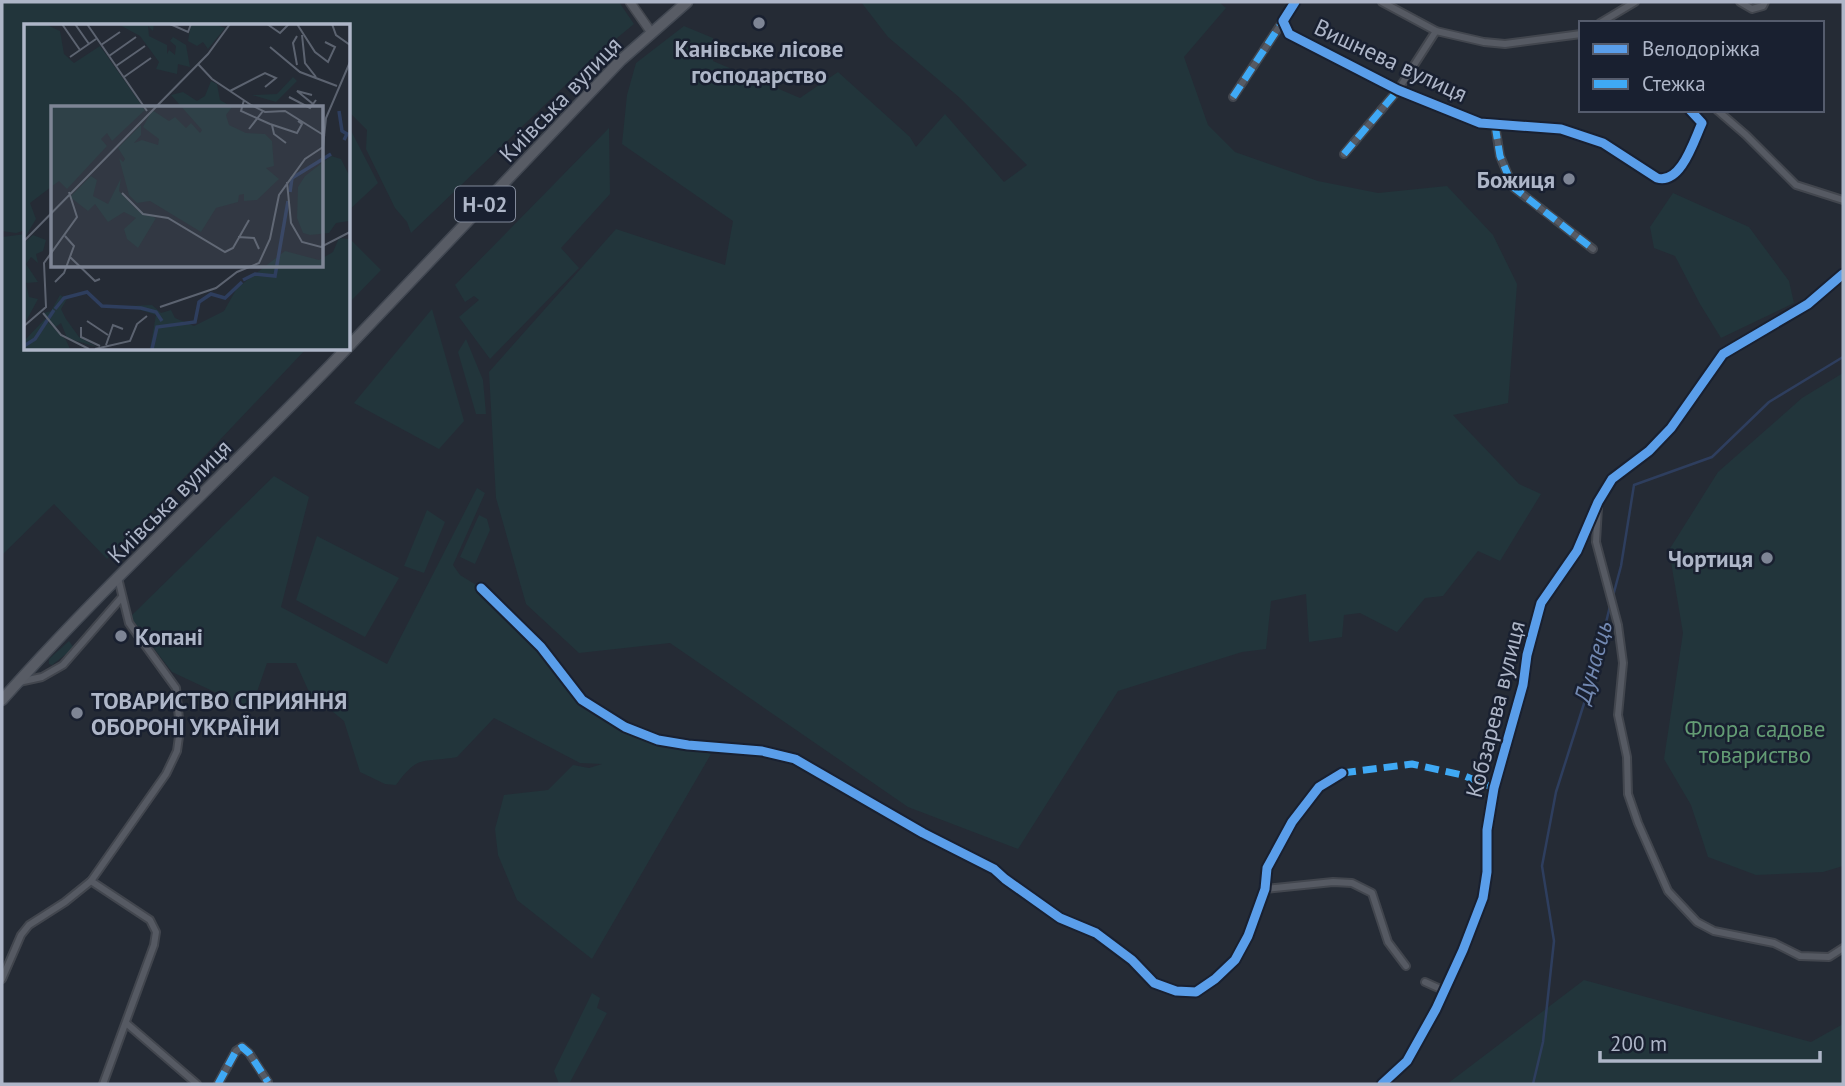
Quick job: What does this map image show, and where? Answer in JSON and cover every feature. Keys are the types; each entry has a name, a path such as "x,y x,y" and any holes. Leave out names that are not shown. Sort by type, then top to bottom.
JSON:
{"main road":[{"name":"Київська вулиця","path":"350,346 621,61 687,2"},
{"name":"Київська вулиця","path":"18,682 346,350"},
{"name":"Н-02","path":"2,699 18,682"}],"street":[{"path":"630,2 651,32"},
{"name":"Вишнева вулиця","path":"1295,2 1283,20 1289,33 1398,90 1480,123 1510,123 1561,129 1603,143 1657,178 1671,178 1681,166 1702,123 1692,112"},
{"path":"1382,2 1436,32 1449,36 1504,44 1579,36"},
{"path":"1603,21 1635,2"},
{"path":"1741,2 1752,9 1763,6 1765,2"},
{"path":"1233,97 1283,20"},
{"path":"1344,154 1398,90 1436,32"},
{"path":"1719,112 1796,185 1843,200"},
{"path":"1495,125 1500,156 1513,187 1592,249"},
{"name":"Кобзарева вулиця","path":"1382,1084 1406,1061 1444,990 1483,898 1488,872 1487,830 1494,788 1541,603 1577,551 1598,502 1612,479 1649,451 1671,428 1723,354 1808,304 1843,274"},
{"path":"1598,502 1596,542 1618,625 1623,663 1618,715 1627,757 1628,794 1668,891 1697,922 1714,932 1774,943 1800,956 1829,957 1843,948"},
{"path":"2,979 21,935 29,925 91,881 166,774 177,751 180,729 176,688 129,624 118,578"},
{"path":"481,588 541,647 582,700 625,727 668,742 762,751 795,759 923,833 994,869 1005,880 1060,918 1096,933 1132,960 1154,983 1176,990 1196,992 1235,960 1248,936 1265,889 1266,868 1292,822 1319,787 1342,773"},
{"path":"18,682 42,677 63,665 122,597"},
{"path":"91,881 150,920 156,932 154,945 103,1084"},
{"path":"1265,889 1307,883 1352,883 1373,893 1388,942 1406,966"},
{"path":"1425,982 1444,990"},
{"path":"126,1023 197,1084"},
{"path":"218,1084 236,1051 242,1048 249,1053 268,1082"}],"green space":[{"path":"2,2 619,2 634,24 600,52 411,233 407,222 395,208 366,149 367,130 350,113 350,24 24,24 24,231 16,233 2,231"},
{"path":"861,2 1219,2 1226,8 1184,57 1208,125 1235,152 1318,181 1378,193 1447,186 1493,235 1517,284 1508,403 1453,415 1519,484 1541,494 1500,561 1478,551 1443,596 1425,598 1397,632 1360,613 1344,615 1342,637 1309,642 1306,594 1271,601 1266,649 1242,652 1118,691 1018,849 908,807 670,643 579,653 526,604 496,498 489,372 616,229 725,265 733,221 622,144 627,95 636,63 684,26 713,38 713,61 800,98 838,72 910,137 916,147 945,114 1004,182 1027,165 960,98 888,37"},
{"path":"609,128 610,194 561,248 579,268 490,359 459,317 479,300 474,296 465,302 455,285"},
{"path":"350,129 378,183 350,209"},
{"path":"1673,193 1749,227 1789,281 1794,303 1721,338 1675,256 1654,248 1650,227"},
{"path":"24,234 24,350 305,350 107,559 54,504 2,555 2,237"},
{"path":"350,239 381,270 350,302"},
{"path":"432,309 464,421 439,449 354,403"},
{"path":"466,339 483,380 486,414 476,414 458,352"},
{"name":"Флора садове товариство","path":"1843,373 1843,866 1823,872 1756,875 1708,857 1691,805 1664,759 1683,633 1669,550 1718,472 1802,398"},
{"path":"274,476 309,497 281,607 387,664 477,488 485,493 453,565 460,575 481,588 517,621 583,700 625,727 658,740 688,745 711,754 592,959 517,900 498,855 495,829 504,795 548,790 573,765 589,768 602,764 580,763 494,718 457,757 416,764 396,785 385,784 360,772 344,721 309,692 296,663 267,663 251,709 172,672 130,617"},
{"path":"427,510 445,522 424,573 404,566"},
{"path":"479,515 487,519 490,530 475,564 460,557"},
{"path":"317,536 399,578 365,637 296,600"},
{"path":"69,641 74,648 52,665 49,664 49,659"},
{"path":"1584,980 1811,1042 1843,1024 1843,1084 1447,1084"},
{"path":"592,993 600,998 597,1008 607,1013 569,1084 559,1084 554,1071"}],"waterway":[{"name":"Дунаець","path":"1613,596 1621,566 1634,485 1712,457 1769,402 1843,357"},
{"name":"Дунаець","path":"1533,1084 1543,1042 1554,941 1542,866 1556,792 1594,672 1610,606"}],"marked path":[{"path":"1233,97 1283,21"},
{"path":"1344,154 1398,90"},
{"path":"1495,125 1500,156 1513,187 1593,249"},
{"path":"1342,773 1412,764 1462,775 1494,788"},
{"path":"218,1084 236,1051 242,1047 268,1082"}],"cycle path":[{"path":"1295,2 1283,21 1289,34 1398,90 1480,123 1561,129 1603,143 1657,178 1673,175 1686,160 1702,123 1692,112"},
{"path":"1382,1084 1407,1061 1436,1009 1483,898 1487,872 1487,830 1494,788 1523,685 1527,655 1541,603 1577,551 1598,502 1612,479 1649,451 1671,428 1723,354 1808,304 1843,274"},
{"path":"481,588 541,647 582,700 625,727 658,740 762,751 795,759 923,833 994,869 1060,918 1096,933 1132,960 1154,983 1176,991 1196,992 1235,960 1248,936 1265,889 1267,868 1292,822 1319,787 1342,773"}],"place":[{"name":"Канівське лісове господарство","path":"759,23"},
{"name":"Божиця","path":"1569,179"},
{"name":"Чортиця","path":"1767,558"},
{"name":"Копані","path":"121,636"},
{"name":"ТОВАРИСТВО СПРИЯННЯ ОБОРОНІ УКРАЇНИ","path":"77,713"}]}
